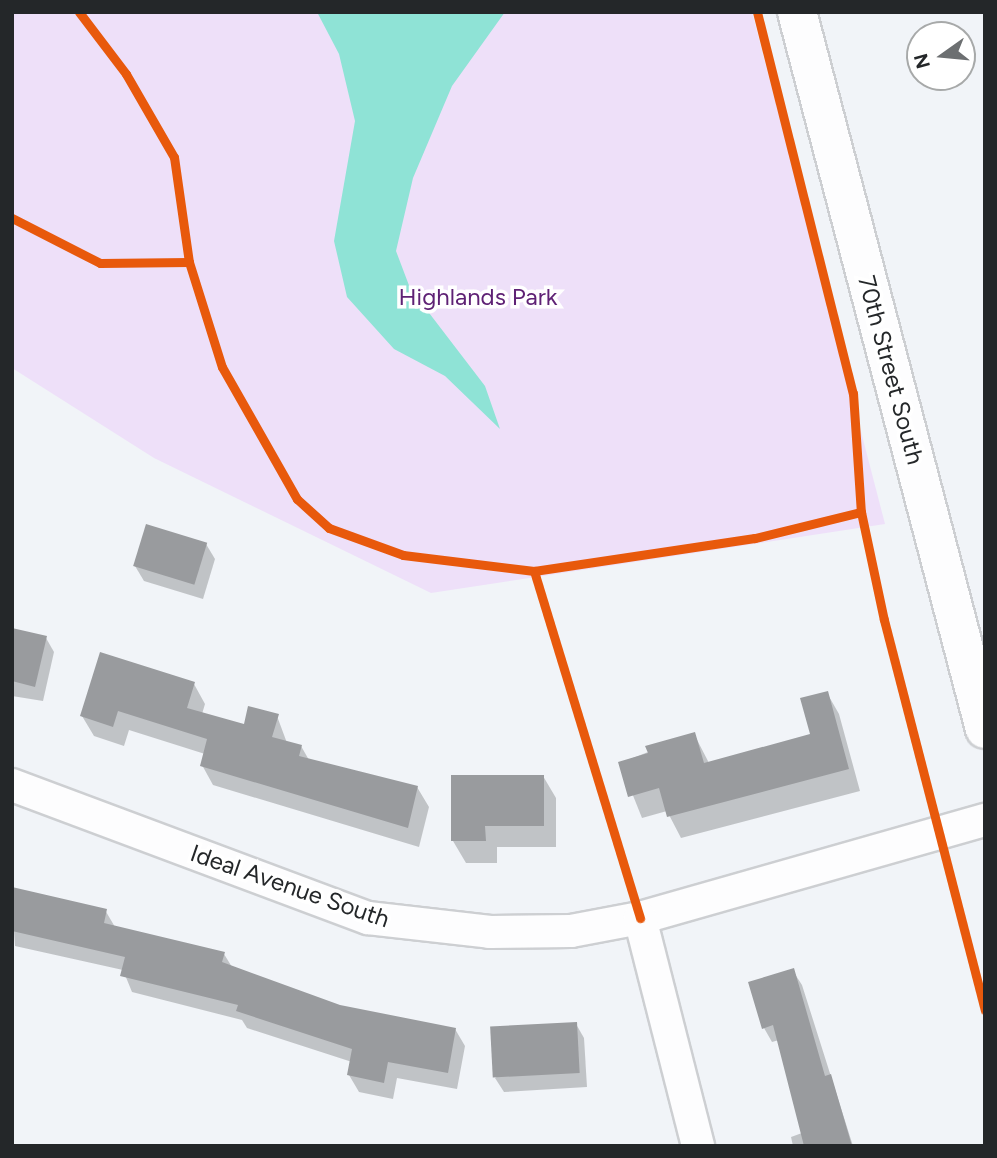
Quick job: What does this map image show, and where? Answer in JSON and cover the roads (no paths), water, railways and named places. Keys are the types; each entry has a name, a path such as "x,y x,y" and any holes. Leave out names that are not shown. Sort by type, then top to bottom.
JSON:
{"main road":[{"name":"70th Street South","path":"797,12 985,729"}],"street":[{"name":"Ideal Avenue South","path":"12,785 368,918 490,932 571,931 640,918 985,820"},
{"path":"640,918 698,1146"}],"park label":[{"name":"Highlands Park","path":"478,297"}]}
